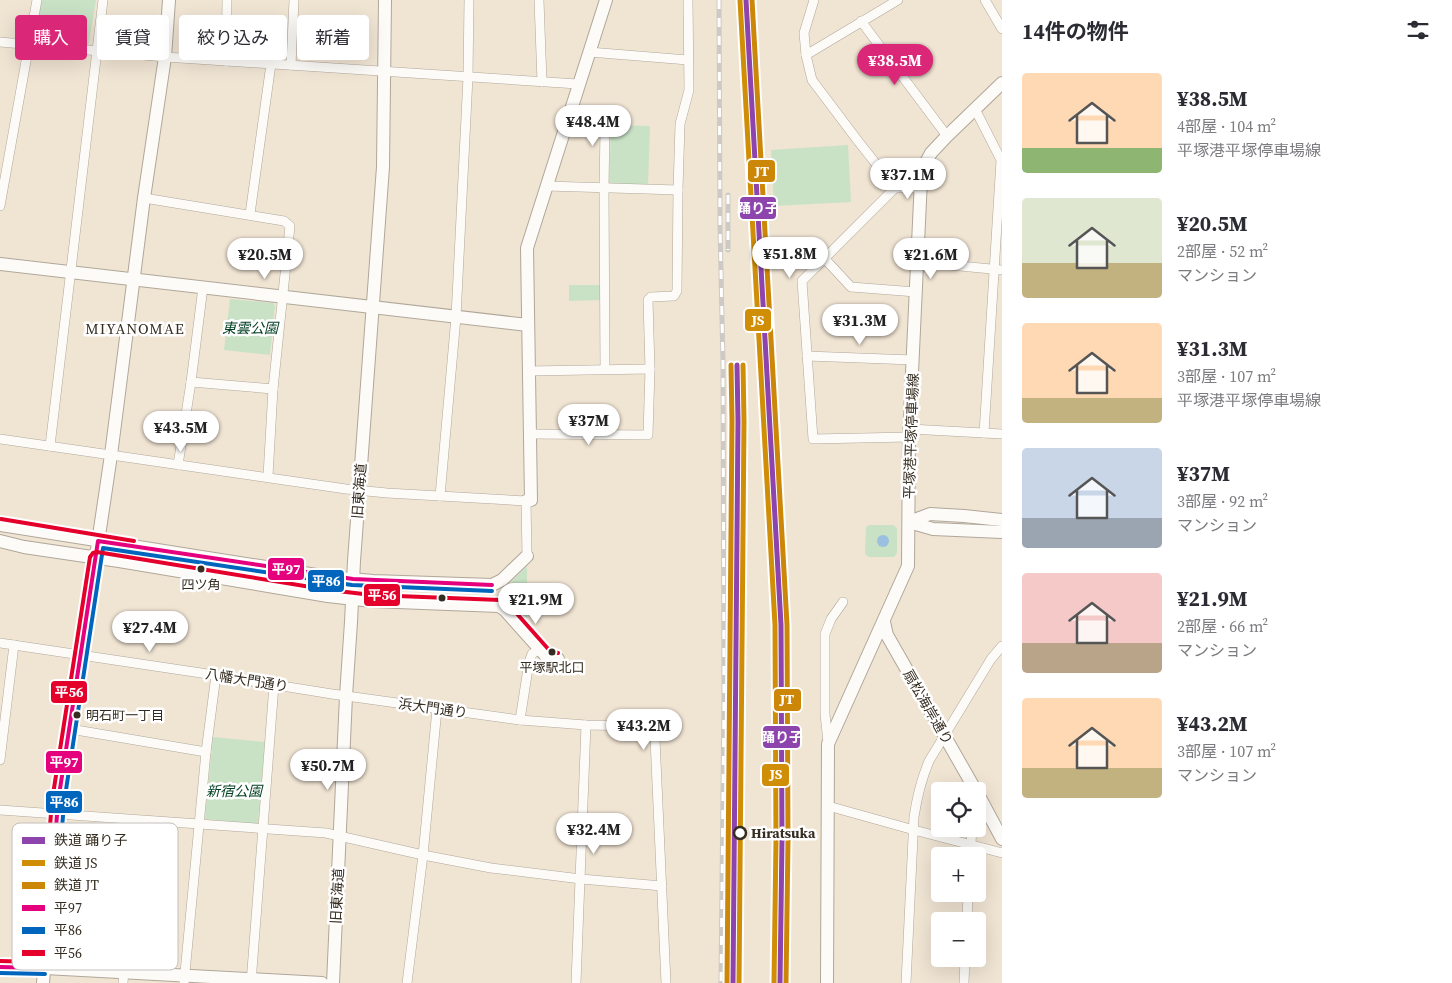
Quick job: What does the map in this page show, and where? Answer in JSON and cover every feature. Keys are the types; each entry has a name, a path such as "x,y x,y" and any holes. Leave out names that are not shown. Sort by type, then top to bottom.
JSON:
{"street":[{"path":"35,15 37,0"},
{"path":"102,15 103,0"},
{"path":"168,15 169,0"},
{"path":"226,61 228,0"},
{"path":"291,65 294,0"},
{"name":"旧東海道","path":"333,983 346,696 382,167 384,0"},
{"path":"440,496 456,317 468,77 469,0"},
{"path":"539,0 542,82"},
{"path":"0,439 359,490 531,500 527,248 606,0"},
{"path":"530,434 648,435 650,369 649,298 674,296 677,291 680,124 689,90 688,0"},
{"path":"814,0 804,33 806,55 812,80 896,188"},
{"path":"806,55 898,0"},
{"path":"985,0 1002,29"},
{"path":"861,21 947,136"},
{"path":"0,42 15,43"},
{"path":"589,52 688,60"},
{"path":"169,57 578,84"},
{"path":"50,446 97,58"},
{"path":"0,206 27,60"},
{"path":"55,823 111,455 144,198 165,60"},
{"path":"250,214 271,64"},
{"name":"平塚港平塚停車場線","path":"828,744 908,566 909,433 923,168 931,153 1002,83"},
{"path":"975,109 1001,160 998,270 984,433"},
{"path":"568,116 605,129 605,369"},
{"path":"546,186 678,190"},
{"path":"921,188 896,188 802,281 813,439 909,433 1002,434"},
{"path":"144,198 250,214 284,221 290,226 281,296 268,476"},
{"path":"825,259 851,288 916,292"},
{"path":"918,262 998,270"},
{"path":"0,264 528,325"},
{"path":"178,464 191,382 202,288"},
{"path":"807,356 913,360"},
{"path":"528,370 650,369"},
{"path":"191,382 273,389"},
{"path":"0,525 354,580 492,585 502,580 527,556 526,500"},
{"path":"909,522 930,514 1002,520"},
{"path":"909,522 933,529 1002,532"},
{"path":"0,542 328,596 353,599 499,606 505,610 546,656 558,659"},
{"path":"827,983 828,744 824,714 825,634 831,619 843,602"},
{"name":"扇松海岸通り","path":"884,622 887,635 970,782"},
{"name":"八幡大門通り","path":"0,643 346,696"},
{"path":"0,760 14,645"},
{"path":"906,983 914,830 917,797 922,778 929,762 991,659 1002,646"},
{"path":"520,720 529,662 532,654 539,649"},
{"path":"184,979 198,824 216,675"},
{"path":"251,982 274,684"},
{"name":"浜大門通り","path":"346,696 520,720 586,725 640,726 646,728 655,739 666,983"},
{"path":"407,983 423,855 437,709"},
{"path":"576,983 586,725"},
{"path":"70,729 206,752"},
{"path":"828,806 1002,853"},
{"path":"0,810 326,833 491,868 581,879 662,886"},
{"name":"扇松海岸通り","path":"986,811 1002,839"},
{"path":"970,845 971,837"},
{"path":"964,983 965,967"},
{"path":"43,983 45,970"},
{"path":"61,970 124,978 322,983"}],"green space":[{"path":"39,0 96,0 88,48 87,15 37,15"},
{"path":"611,125 650,126 648,186 609,185"},
{"path":"848,145 851,202 774,206 771,150"},
{"path":"569,285 600,285 600,300 569,301"},
{"name":"東雲公園","path":"230,299 273,303 275,306 270,355 224,350"},
{"path":"869,525 893,525 897,528 897,553 894,557 869,557 865,554 866,527"},
{"path":"526,567 526,618 498,592 506,587"},
{"name":"新宿公園","path":"213,737 265,742 258,822 256,824 206,819 205,817"}],"water":[{"path":"883,535 889,541 883,547 877,541"}],"railway":[{"path":"719,0 724,698 721,983"},
{"path":"728,195 728,250"}],"rail line":[{"name":"JS","path":"740,0 775,625 776,840 774,983"},
{"name":"踊り子","path":"746,0 781,625 782,840 780,983"},
{"name":"JT","path":"752,0 787,625 788,840 786,983"},
{"name":"JT","path":"727,983 731,365"},
{"name":"踊り子","path":"733,983 737,365"},
{"name":"JS","path":"739,983 743,365"}],"transit line":[{"name":"平56","path":"1,519 134,541"},
{"name":"平97","path":"56,823 98,541 353,579 492,585"},
{"name":"平86","path":"62,823 103,548 352,585 492,591"},
{"name":"平56","path":"50,823 90,557 93,553 97,552 329,590 372,595 500,600 510,606 550,651 558,653"},
{"name":"平56","path":"0,961 12,961"},
{"name":"平97","path":"0,967 12,967"},
{"name":"平86","path":"0,973 45,974"}],"place":[{"name":"四ツ角","path":"201,569"},
{"name":"平塚駅北口","path":"552,652"},
{"name":"明石町一丁目","path":"77,715"},
{"name":"Hiratsuka","path":"740,833"}],"district":[{"name":"MIYANOMAE","path":"135,328"}]}
